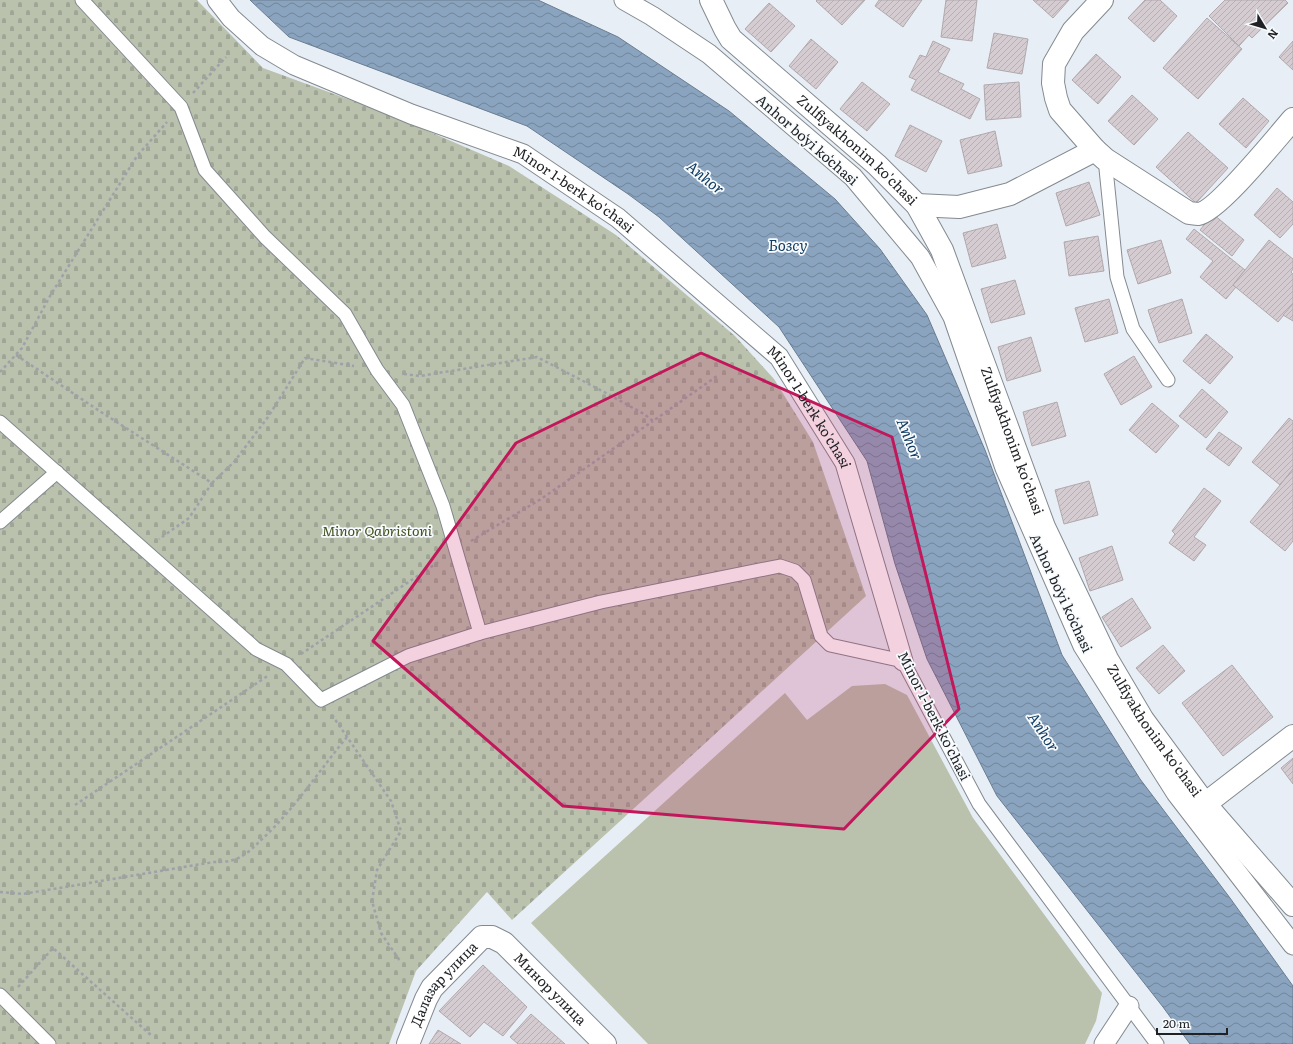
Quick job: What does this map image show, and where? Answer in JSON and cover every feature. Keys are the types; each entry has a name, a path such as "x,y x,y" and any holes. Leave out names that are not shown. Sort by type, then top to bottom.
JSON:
{"street":[{"name":"Minor 1-berk ko'chasi","path":"217,0 231,18 262,46 294,65 411,114 523,154 618,218 779,357 845,463 903,661"},
{"name":"Anhor boʻyi koʻchasi","path":"624,0 652,16 709,54 853,177 920,257 953,316 1005,468 1083,646 1176,793 1293,945"},
{"name":"Zulfiyakhonim ko'chasi","path":"711,0 724,29 731,39 877,165 917,205 942,250 1044,527 1107,659 1142,720 1205,804 1293,905"},
{"path":"1102,0 1072,31 1054,64 1053,83 1060,110 1100,155 1189,212 1198,214 1208,210 1234,187 1293,119"},
{"path":"917,205 959,207 1010,194 1100,155"},
{"path":"1205,804 1293,736"},
{"name":"Далазар улица","path":"408,1044 432,988 482,937 492,937"},
{"name":"Минор улица","path":"492,937 504,943 605,1044"},
{"path":"1104,1044 1129,1006"}],"lane":[{"path":"82,0 181,107 205,170 265,237 345,314 377,370 403,405 443,506 480,633"},
{"path":"1100,155 1117,277 1133,329 1168,380"},
{"path":"0,422 256,648 286,664 321,700 408,656 480,633 601,602 780,566 795,571 804,580 821,636 830,645 903,661"},
{"path":"0,522 57,472"},
{"name":"Minor 1-berk ko'chasi","path":"903,661 979,804 1157,1044"},
{"path":"3,998 49,1044"}],"path":[{"path":"0,372 22,348 50,296 136,156 226,57"},
{"path":"16,355 101,412 212,483"},
{"path":"144,549 189,518 212,483 234,462 268,417 304,358 420,376 537,357 606,393 644,414 653,421 717,376"},
{"path":"75,806 286,664"},
{"path":"321,700 391,801 401,831 377,870 372,901 381,933 400,961"},
{"path":"0,892 23,894 233,860 249,852 268,834 292,808 347,737"},
{"path":"3,998 53,948 152,1036"}],"highlighted area":[{"path":"701,353 892,437 959,709 844,829 563,806 373,641 516,443"}],"green space":[{"name":"Minor Qabristoni","path":"0,0 197,0 263,68 386,113 509,166 616,235 735,336 774,379 813,442 866,596 512,920 487,892 416,971 389,1044 0,1044"},
{"path":"885,684 907,695 973,818 1102,993 1096,1021 1085,1044 648,1044 531,923 785,693 807,720 852,686"}],"water":[{"name":"Бозсу","path":"250,0 538,0 618,37 729,111 835,199 880,249 927,315 985,450 1062,655 1140,779 1230,898 1293,986 1293,1044 1190,1044 1163,1007 997,796 927,659 895,564 867,461 779,327 659,217 628,194 527,126 289,37"}],"building":[{"path":"865,0 842,25 816,1"},
{"path":"879,0 922,0 903,27 875,6"},
{"path":"946,0 977,0 972,41 941,37"},
{"path":"1033,0 1069,0 1053,18"},
{"path":"1145,0 1160,0 1177,16 1154,42 1128,18"},
{"path":"1225,0 1285,0 1288,3 1252,38 1249,35 1239,46 1209,16"},
{"path":"769,3 795,26 771,52 745,29"},
{"path":"1207,18 1242,49 1198,99 1163,68"},
{"path":"994,33 1028,39 1022,74 987,68"},
{"path":"811,39 838,62 816,89 789,66"},
{"path":"933,41 950,49 938,72 964,84 961,89 980,99 970,119 911,90 916,80 909,77 920,55 926,57"},
{"path":"1293,41 1293,70 1279,57"},
{"path":"1096,54 1121,77 1098,104 1072,80"},
{"path":"862,82 890,104 867,131 840,109"},
{"path":"1019,82 1021,117 986,120 984,85"},
{"path":"1132,95 1158,119 1134,145 1108,121"},
{"path":"1243,98 1269,121 1246,148 1219,124"},
{"path":"910,125 942,141 926,172 895,156"},
{"path":"995,131 1002,166 968,174 960,140"},
{"path":"1188,132 1228,168 1196,203 1156,167"},
{"path":"1089,182 1100,215 1066,226 1056,193"},
{"path":"1277,188 1293,202 1293,224 1280,238 1254,215"},
{"path":"1213,214 1244,240 1232,256 1200,230"},
{"path":"997,224 1006,258 972,267 963,233"},
{"path":"1194,229 1245,270 1233,285 1236,287 1226,299 1200,277 1213,261 1186,239"},
{"path":"1098,236 1104,271 1069,276 1064,242"},
{"path":"1161,240 1171,273 1138,284 1127,250"},
{"path":"1269,240 1293,259 1293,269 1291,272 1293,274 1293,304 1278,322 1233,285"},
{"path":"1015,280 1025,314 991,323 981,289"},
{"path":"1109,299 1118,333 1085,342 1075,308"},
{"path":"1182,299 1192,333 1159,343 1148,310"},
{"path":"1293,304 1293,321 1283,315"},
{"path":"1206,334 1233,357 1210,384 1183,361"},
{"path":"1031,337 1041,371 1007,381 998,347"},
{"path":"1134,356 1152,387 1121,405 1104,374"},
{"path":"1202,389 1228,412 1206,438 1179,416"},
{"path":"1057,402 1066,436 1032,446 1023,412"},
{"path":"1152,403 1179,426 1156,453 1129,430"},
{"path":"1289,418 1293,421 1293,469 1280,485 1252,462"},
{"path":"1219,432 1242,448 1229,466 1206,449"},
{"path":"1293,469 1293,541 1285,551 1250,522"},
{"path":"1089,481 1098,515 1064,524 1055,490"},
{"path":"1204,488 1221,501 1194,537 1206,545 1194,561 1169,543 1175,534 1172,531"},
{"path":"1112,546 1123,580 1090,591 1079,558"},
{"path":"1132,598 1151,628 1121,647 1102,617"},
{"path":"1163,645 1185,671 1159,694 1136,668"},
{"path":"1232,665 1273,717 1223,756 1182,703"},
{"path":"1293,758 1293,784 1281,768"},
{"path":"483,965 527,1007 503,1036 484,1022 470,1037 439,1011"},
{"path":"531,1014 565,1044 518,1044 510,1037"},
{"path":"438,1030 461,1044 429,1044"}],"water label":[{"name":"Anhor","path":"705,178"},
{"name":"Anhor","path":"909,439"},
{"name":"Anhor","path":"1043,732"}]}
